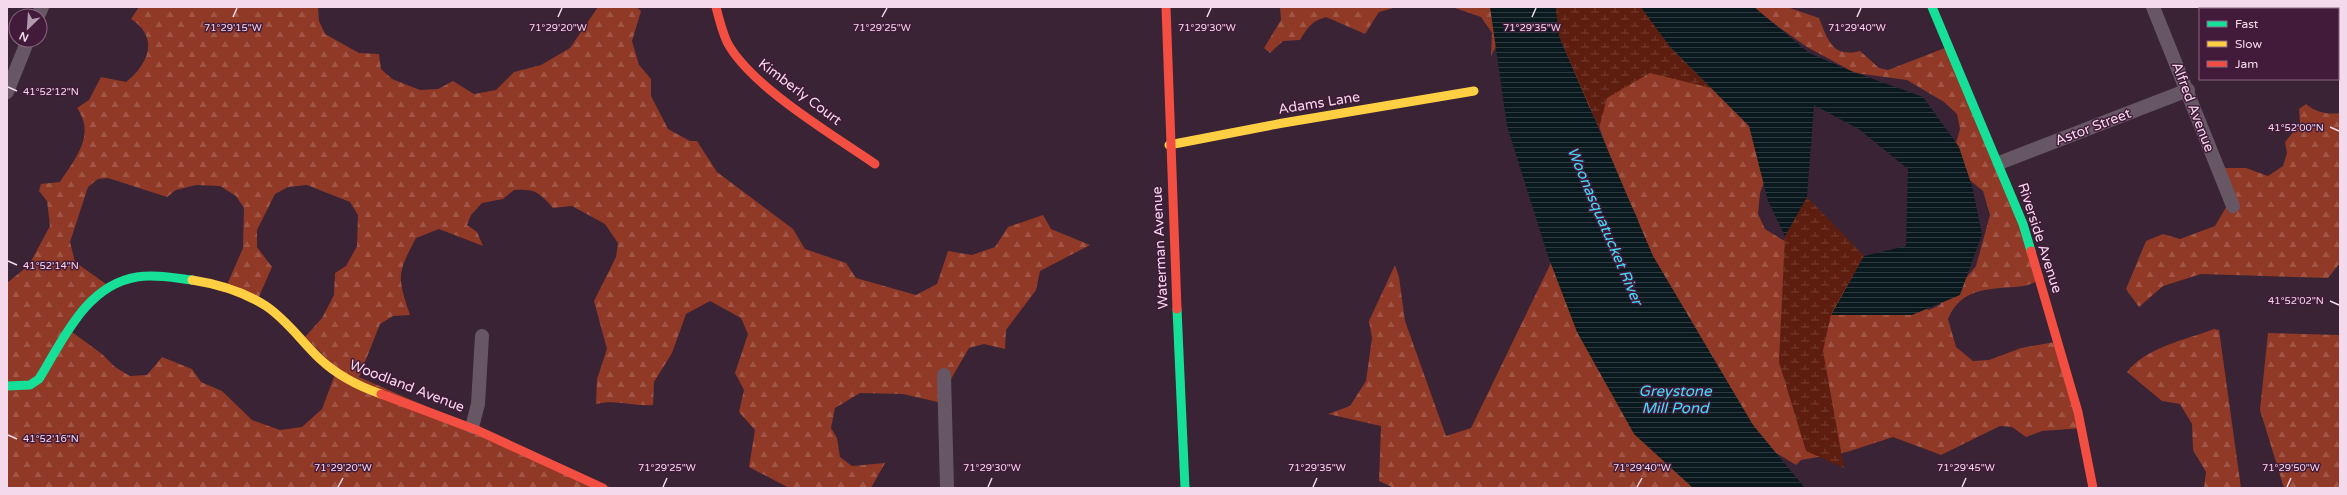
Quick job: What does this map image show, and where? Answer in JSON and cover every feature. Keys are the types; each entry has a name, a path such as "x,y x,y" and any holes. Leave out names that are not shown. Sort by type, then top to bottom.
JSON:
{"street":[{"name":"Kimberly Court","path":"716,7 724,37 738,60 760,84 875,164"},
{"name":"Waterman Avenue","path":"1166,7 1170,145 1185,488"},
{"name":"Riverside Avenue","path":"1932,7 1999,163 2036,263 2078,412 2093,488"},
{"name":"Alfred Avenue","path":"2153,7 2188,90 2209,149 2232,206"},
{"path":"7,92 12,65 23,48"},
{"name":"Astor Street","path":"1999,163 2188,90"},
{"name":"Adams Lane","path":"1170,145 1283,123 1474,91"},
{"name":"Woodland Avenue","path":"7,386 30,385 39,379 86,305 103,290 128,277 166,275 214,284 256,300 274,312 298,334 330,370 352,383 472,427 546,460 603,488"},
{"path":"472,427 478,404 482,336"},
{"path":"944,375 947,488"}],"green space":[{"path":"139,7 318,7 319,21 325,34 359,53 379,54 381,69 392,79 420,90 438,89 453,81 474,94 496,90 514,72 541,65 570,48 598,7 636,7 641,11 632,41 639,65 651,79 651,96 668,129 690,141 697,141 717,172 793,229 805,249 846,263 856,278 916,295 937,284 948,251 972,255 995,247 1008,227 1043,215 1051,229 1090,245 1040,271 1036,290 1006,330 1005,349 984,344 969,348 947,386 946,404 903,394 860,393 835,408 831,428 837,438 840,457 852,466 885,463 871,488 789,488 749,467 755,430 739,412 744,390 735,373 748,334 741,318 710,301 686,314 672,353 654,382 653,405 611,402 596,404 597,379 607,349 594,301 616,257 618,243 605,224 572,206 553,208 544,198 532,191 514,190 503,199 482,203 471,215 467,225 477,232 483,246 439,229 416,238 405,260 401,275 403,292 410,315 393,316 380,324 359,377 612,488 7,488 7,283 29,265 50,226 47,201 39,191 41,184 60,182 77,156 84,137 84,128 82,118 77,108 89,100 101,77 126,82 134,75 145,60 148,51 146,34 140,26 131,19","holes":["108,178 167,197 176,190 196,185 220,186 236,196 244,208 243,248 226,287 258,299 272,267 257,247 257,230 275,194 288,187 307,185 350,202 358,215 357,246 346,266 335,273 334,295 322,318 305,337 337,369 322,409 302,427 280,430 252,420 222,391 201,382 192,369 162,357 147,375 130,376 115,367 102,354 72,332 106,284 75,262 70,242 88,187 98,179"]},
{"path":"1280,7 1397,7 1379,12 1365,34 1326,17 1310,26 1300,40 1283,41 1270,53 1264,48 1281,20"},
{"path":"1452,7 1498,7 1503,32 1491,56 1492,33 1481,17"},
{"path":"1555,7 1614,7 1736,84 1773,157 1760,193 1758,214 1765,229 1811,257 1929,310 1940,305 1951,285 1966,278 1976,266 1990,215 1983,191 1956,169 1954,150 1960,129 1957,114 1944,102 1907,80 1855,73 1807,47 1762,15 1755,7 1787,7 1819,18 1829,40 1837,49 1843,52 1860,51 1879,68 1888,70 1950,46 2044,278 2031,284 1980,291 1961,300 1954,308 1948,319 1956,347 1973,361 1989,360 2021,348 2061,341 2084,428 2042,431 2026,437 2012,427 2000,426 1941,455 1893,437 1847,452 1801,460 1796,465 1765,446 1659,290 1637,217 1622,188 1595,116 1574,84 1561,44"},
{"path":"1556,7 1641,7 1670,47 1711,88 1650,73 1607,98 1599,128 1559,36"},
{"path":"2306,104 2313,109 2322,112 2331,114 2340,113 2340,263 2328,278 2201,274 2163,286 2139,307 2126,289 2146,241 2163,234 2180,239 2215,226 2232,197 2220,168 2246,168 2268,176 2283,166 2287,153 2285,142 2300,124 2299,109"},
{"path":"1807,197 1864,256 1831,314 1823,351 1844,468 1806,451 1779,362 1785,236"},
{"path":"1565,234 1712,488 1394,488 1379,481 1381,426 1328,414 1350,406 1366,381 1372,338 1369,321 1395,265 1399,277 1405,321 1446,436 1471,428"},
{"path":"2214,329 2219,330 2241,488 2204,488 2206,472 2193,450 2192,424 2180,404 2162,401 2127,372 2135,363 2155,350"},
{"path":"2268,333 2340,335 2340,488 2284,488 2260,410"}],"water":[{"name":"Greystone Mill Pond","path":"1490,7 1556,7 1559,36 1653,256 1753,425 1805,488 1693,488 1634,434 1577,332 1548,256 1507,126"},
{"path":"1641,7 1754,7 1809,53 1851,71 1923,97 1959,147 1972,186 1982,234 1960,295 1912,315 1831,315 1864,256 1906,246 1908,169 1860,130 1814,105 1807,197 1785,236 1768,201 1749,126 1670,47"}],"traffic: fast":[{"path":"1932,7 2023,224 2031,251"},
{"path":"7,386 30,385 39,379 78,316 104,291 119,282 144,276 192,280"},
{"path":"1177,309 1185,488"}],"traffic: slow":[{"path":"1169,145 1283,123 1474,91"},
{"path":"192,280 230,289 258,301 288,324 313,352 334,371 364,388 381,394"}],"traffic: jam":[{"path":"716,7 727,42 738,59 754,76 794,109 875,164"},
{"path":"1166,7 1177,309"},
{"path":"2031,251 2078,412 2093,488"},
{"path":"381,394 479,431 603,488"}],"water label":[{"name":"Woonasquatucket River","path":"1605,226"}]}
